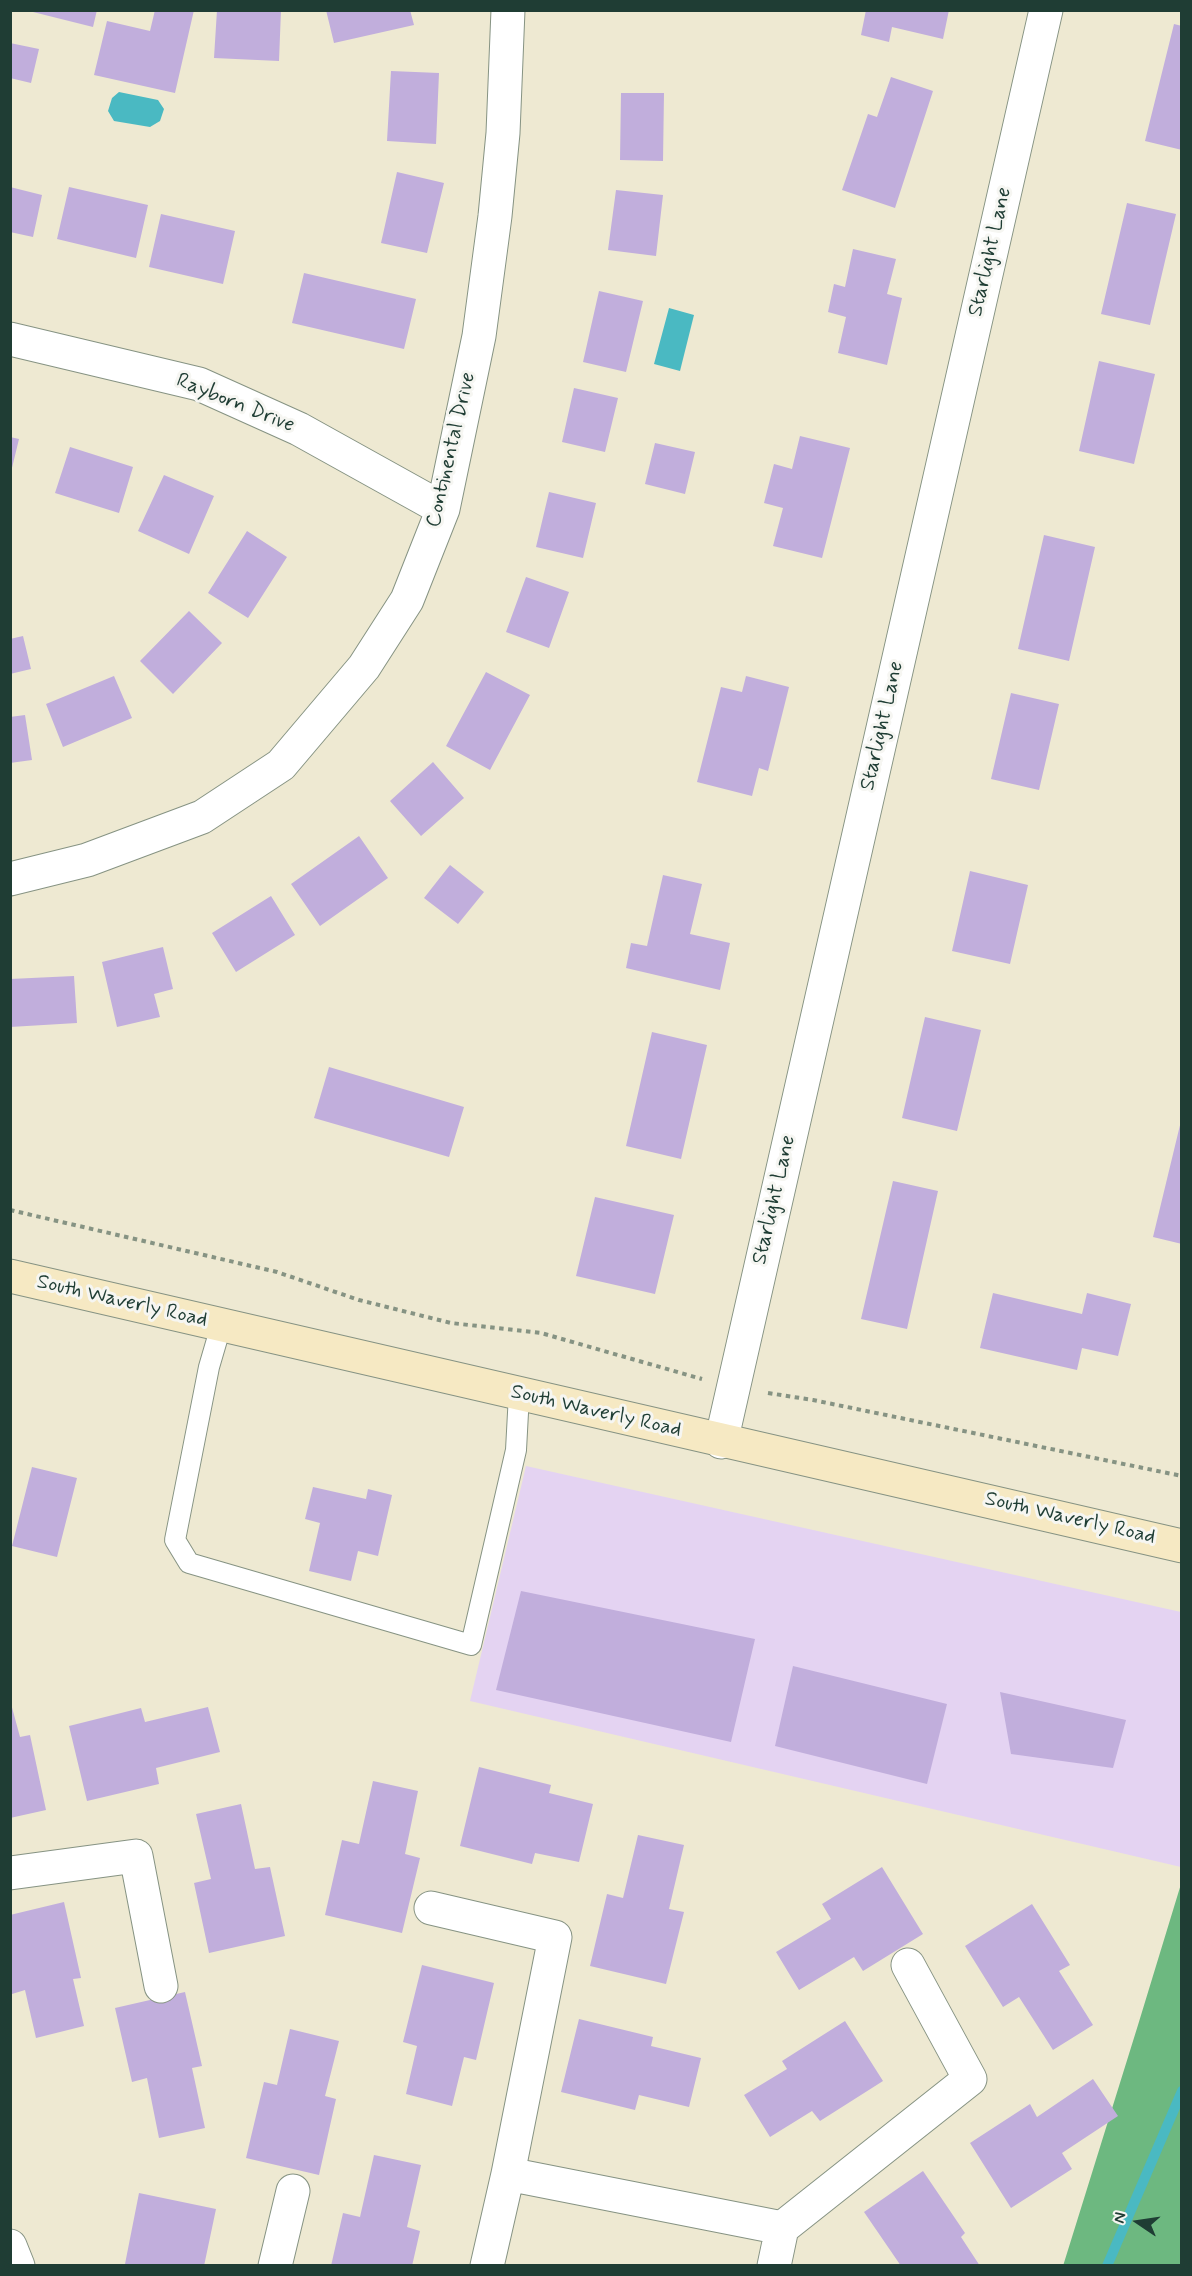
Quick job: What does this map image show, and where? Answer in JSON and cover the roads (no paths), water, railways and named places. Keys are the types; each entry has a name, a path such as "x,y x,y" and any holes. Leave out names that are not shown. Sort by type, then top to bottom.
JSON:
{"main road":[{"name":"South Waverly Road","path":"10,1276 720,1442 1182,1546"}],"street":[{"name":"Continental Drive","path":"10,879 87,861 202,817 281,765 364,667 407,600 443,509 479,336 495,216 503,133 508,10"},
{"name":"Starlight Lane","path":"720,1442 1046,10"},
{"name":"Rayborn Drive","path":"10,339 198,384 299,429 443,509"},
{"path":"10,1873 136,1856 161,1986"},
{"path":"430,1908 555,1937 508,2174 486,2265"},
{"path":"774,2265 782,2228 970,2079 908,1965"},
{"path":"508,2174 782,2228"},
{"path":"275,2265 292,2191"},
{"path":"10,2246 18,2265"}],"lane":[{"path":"221,1326 209,1367 175,1540 189,1563 471,1645 516,1450 519,1394"}],"water":[{"path":"119,92 158,100 164,109 160,121 150,127 114,121 108,111 112,98"},
{"path":"669,308 694,315 680,371 654,364"}],"waterway":[{"path":"1107,2266 1182,2091"}]}
